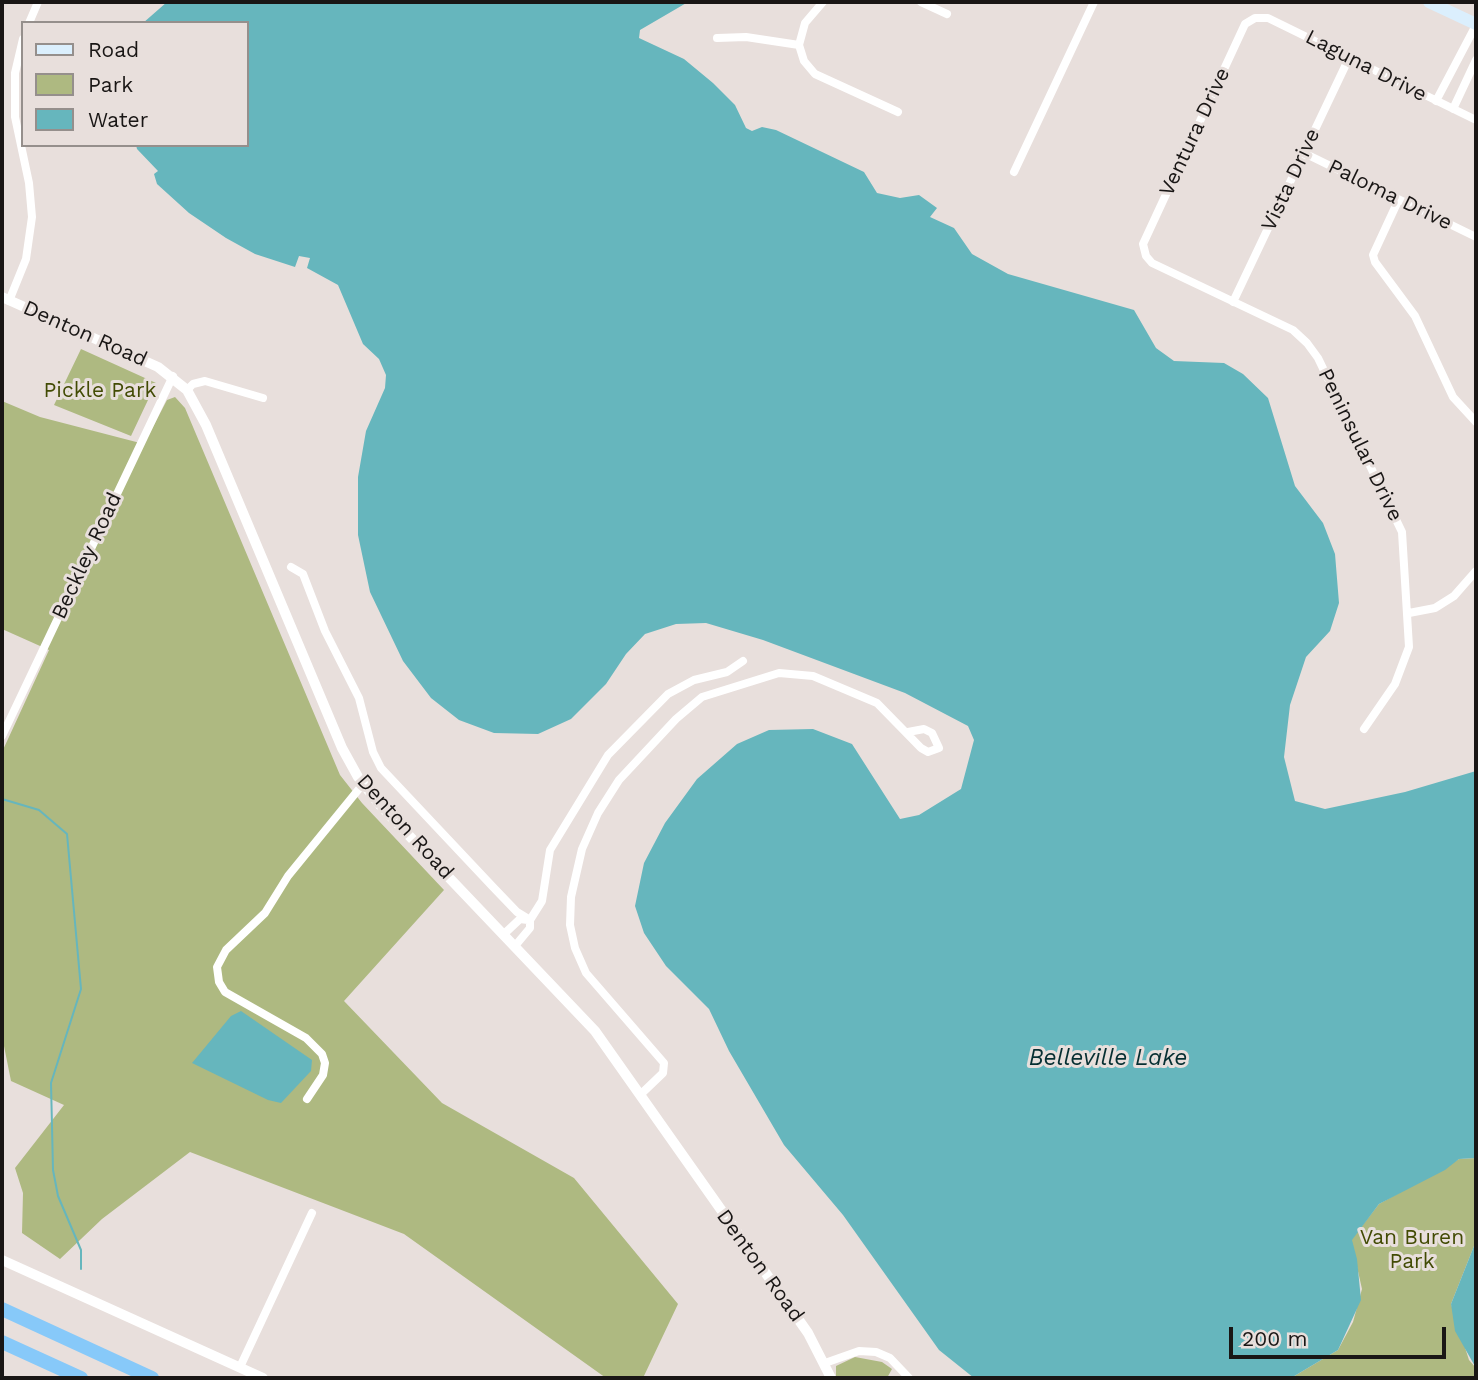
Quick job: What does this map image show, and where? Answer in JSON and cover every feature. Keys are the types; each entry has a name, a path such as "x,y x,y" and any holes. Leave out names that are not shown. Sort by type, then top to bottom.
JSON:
{"highway":[{"path":"2,1309 152,1378"},
{"path":"2,1342 81,1378"},
{"path":"2,1351 55,1376"}],"main road":[{"path":"1429,2 1476,24"}],"street":[{"path":"30,21 38,2"},
{"path":"823,2 802,29 799,45 804,61 816,74 898,112"},
{"path":"921,2 947,14"},
{"path":"1014,172 1094,2"},
{"name":"Laguna Drive","path":"1255,18 1268,18 1476,120"},
{"name":"Ventura Drive","path":"1143,250 1146,236 1245,24 1255,18"},
{"path":"1436,101 1476,24"},
{"path":"717,38 747,37 799,45"},
{"path":"5,299 26,259 32,217 29,183 19,140 14,98 21,51"},
{"name":"Vista Drive","path":"1233,302 1349,58"},
{"path":"1453,109 1476,60"},
{"name":"Paloma Drive","path":"1304,153 1476,237"},
{"path":"1398,201 1373,255 1375,262 1415,316 1453,397 1476,422"},
{"name":"Peninsular Drive","path":"1143,250 1152,263 1293,330 1318,358 1402,532 1409,647 1403,668 1364,729"},
{"name":"Denton Road","path":"5,299 173,376 187,390 206,425 342,748 363,784 595,1031 808,1333 831,1378"},
{"name":"Beckley Road","path":"2,736 173,376"},
{"path":"187,390 193,384 205,381 263,398"},
{"path":"291,567 303,574 325,631 359,698 373,752 381,768 492,887 517,912 530,920"},
{"path":"1409,613 1435,608 1454,596 1476,571"},
{"path":"515,946 530,928 530,920 542,901 550,850 608,755 668,694 694,680 727,672 743,661"},
{"path":"640,1095 663,1073 664,1063 586,973 575,948 570,925 571,897 582,849 598,813 618,780 676,719 702,697 779,673 813,676 877,703 908,732"},
{"path":"307,1099 323,1074 325,1063 322,1054 306,1038 225,992 219,982 217,967 226,950 265,913 288,876 363,784"},
{"path":"504,934 520,919 530,920"},
{"path":"240,1367 312,1213"},
{"path":"2,1260 263,1378"},
{"path":"825,1363 859,1351 876,1352 890,1358 909,1378"}],"green space":[{"name":"Pickle Park","path":"81,349 156,383 131,436 54,405"},
{"path":"175,397 185,408 340,775 362,803 444,890 344,1001 442,1103 574,1178 678,1304 643,1378 606,1378 404,1234 190,1152 102,1219 60,1259 22,1233 23,1193 15,1168 64,1105 11,1081 2,1036 2,752 49,650 2,629 2,401 40,417 144,444 167,400"},
{"name":"Van Buren Park","path":"1476,1158 1476,1241 1451,1304 1469,1360 1476,1368 1476,1378 1291,1378 1338,1350 1353,1322 1362,1289 1351,1240 1379,1204 1459,1159"},
{"path":"855,1357 882,1362 892,1369 887,1378 836,1378 836,1366"}],"water":[{"name":"Belleville Lake","path":"167,2 688,2 640,30 639,38 684,59 713,83 735,105 746,128 752,131 762,127 776,130 864,172 877,193 900,198 919,195 937,208 930,217 954,228 972,254 1008,274 1134,310 1156,348 1174,361 1224,363 1243,374 1268,398 1295,486 1323,523 1335,554 1339,603 1330,631 1306,657 1290,705 1284,757 1295,801 1325,809 1405,792 1476,771 1476,1158 1459,1159 1445,1170 1379,1204 1352,1240 1357,1259 1361,1300 1338,1350 1291,1378 974,1378 939,1350 843,1215 784,1145 729,1051 709,1009 666,966 644,933 635,906 644,863 665,823 697,779 737,744 769,730 813,729 852,744 900,819 919,815 961,789 974,740 968,726 905,693 763,640 706,623 676,624 645,634 626,654 606,684 571,719 538,734 494,733 459,720 431,698 403,661 370,592 358,535 358,477 366,431 385,388 386,375 379,359 363,344 338,285 307,268 310,258 299,256 295,267 255,254 226,238 189,213 157,184 154,174 158,171 137,149 248,147 248,21 145,21"},
{"path":"241,1011 312,1060 311,1071 281,1103 268,1100 192,1063 231,1016"},
{"path":"1476,1241 1476,1368 1455,1331 1451,1304"}],"waterway":[{"path":"2,799 39,810 67,834 81,989 51,1083 53,1170 58,1196 81,1250 81,1269"}]}
